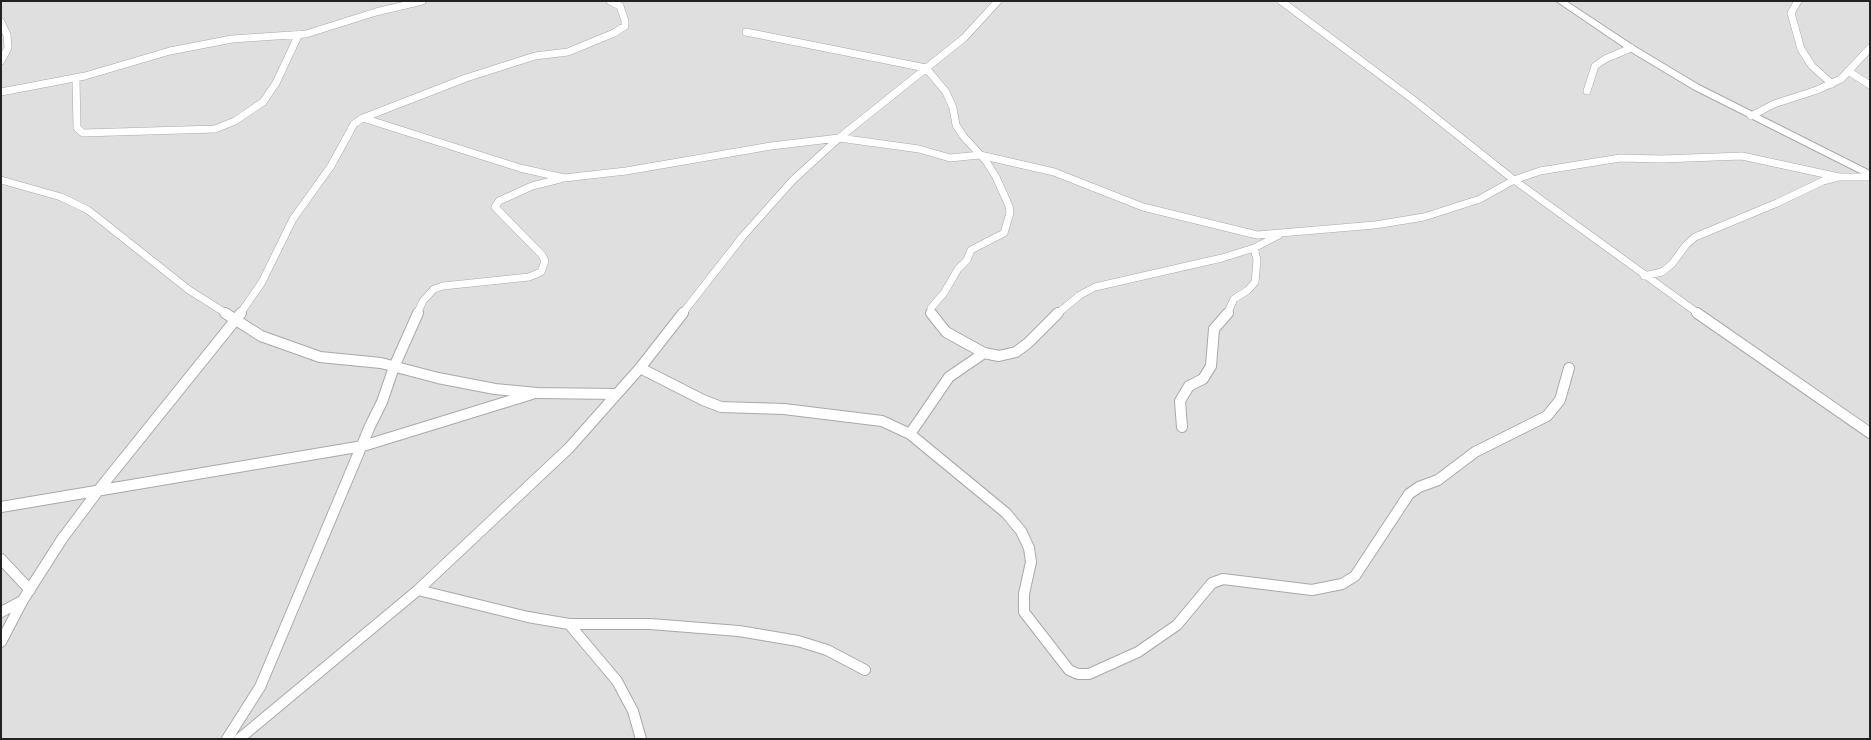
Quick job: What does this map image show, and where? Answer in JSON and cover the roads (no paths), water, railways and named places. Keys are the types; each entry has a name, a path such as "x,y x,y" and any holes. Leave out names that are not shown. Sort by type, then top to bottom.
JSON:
{"street":[{"path":"1,92 76,79 170,51 204,44 232,39 299,34 331,27 376,12 422,1"},
{"path":"1,642 22,600 62,539 97,492 236,321 262,282 293,219 331,166 354,124 363,118 466,78 536,56 568,52 614,33 625,26 625,20 620,6 610,1"},
{"path":"238,739 418,590 569,448 640,368 743,236 793,180 839,138 964,38 998,1"},
{"path":"1281,1 1335,44 1411,98 1514,180 1644,276 1870,433"},
{"path":"1560,1 1631,48 1696,87 1870,176"},
{"path":"1798,1 1791,13 1801,50 1812,66 1832,84"},
{"path":"1,22 7,35 8,48 1,61"},
{"path":"746,32 926,68 946,92 953,108 956,125 996,177 1009,206 1010,219 1001,235 988,240 972,250 944,293 931,308 931,312 946,332 984,353 998,356 1016,352 1028,343 1062,309 1080,295 1096,287 1184,268 1254,248 1281,234"},
{"path":"76,79 77,128 83,132 130,130 202,131 215,129 235,121 263,102 276,83 299,34"},
{"path":"1588,91 1595,66 1605,59 1631,48"},
{"path":"1751,116 1788,99 1832,84 1841,79 1870,48"},
{"path":"1848,72 1870,85"},
{"path":"363,118 520,168 564,178"},
{"path":"227,739 260,687 370,426 382,402 394,367 423,301 434,288 529,277 541,272 545,261 542,255 495,207 499,201 532,186 564,178 626,171 771,146 839,138 919,149 950,158 980,155 1054,172 1143,207 1243,233 1281,234 1325,228 1376,225 1424,217 1480,199 1514,180 1540,172 1620,158 1662,159 1734,156 1756,158 1839,177"},
{"path":"1644,276 1662,272 1672,264 1686,245 1695,237 1777,203 1823,181 1839,177 1870,176"},
{"path":"1,180 61,197 88,210 189,290 236,321 261,336 320,357 381,363 438,378 495,389 537,393 616,394"},
{"path":"1182,426 1180,401 1189,386 1203,379 1211,366 1214,329 1230,311 1234,299 1248,290 1255,282 1258,260 1254,248"},
{"path":"910,434 949,377 984,353"},
{"path":"640,368 703,400 721,407 784,409 882,421 910,434 1006,513 1021,531 1029,548 1031,562 1024,594 1024,612 1069,670 1078,674 1089,674 1138,652 1177,625 1212,583 1223,579 1312,590 1342,584 1355,576 1409,494 1419,486 1438,480 1475,452 1547,416 1560,400 1568,368"},
{"path":"1,507 363,446 537,393"},
{"path":"1,559 30,590"},
{"path":"418,590 528,618 569,624 650,624 739,631 798,640 827,650 864,670"},
{"path":"1,612 22,600"},
{"path":"569,624 617,681 633,711 640,739"}]}
